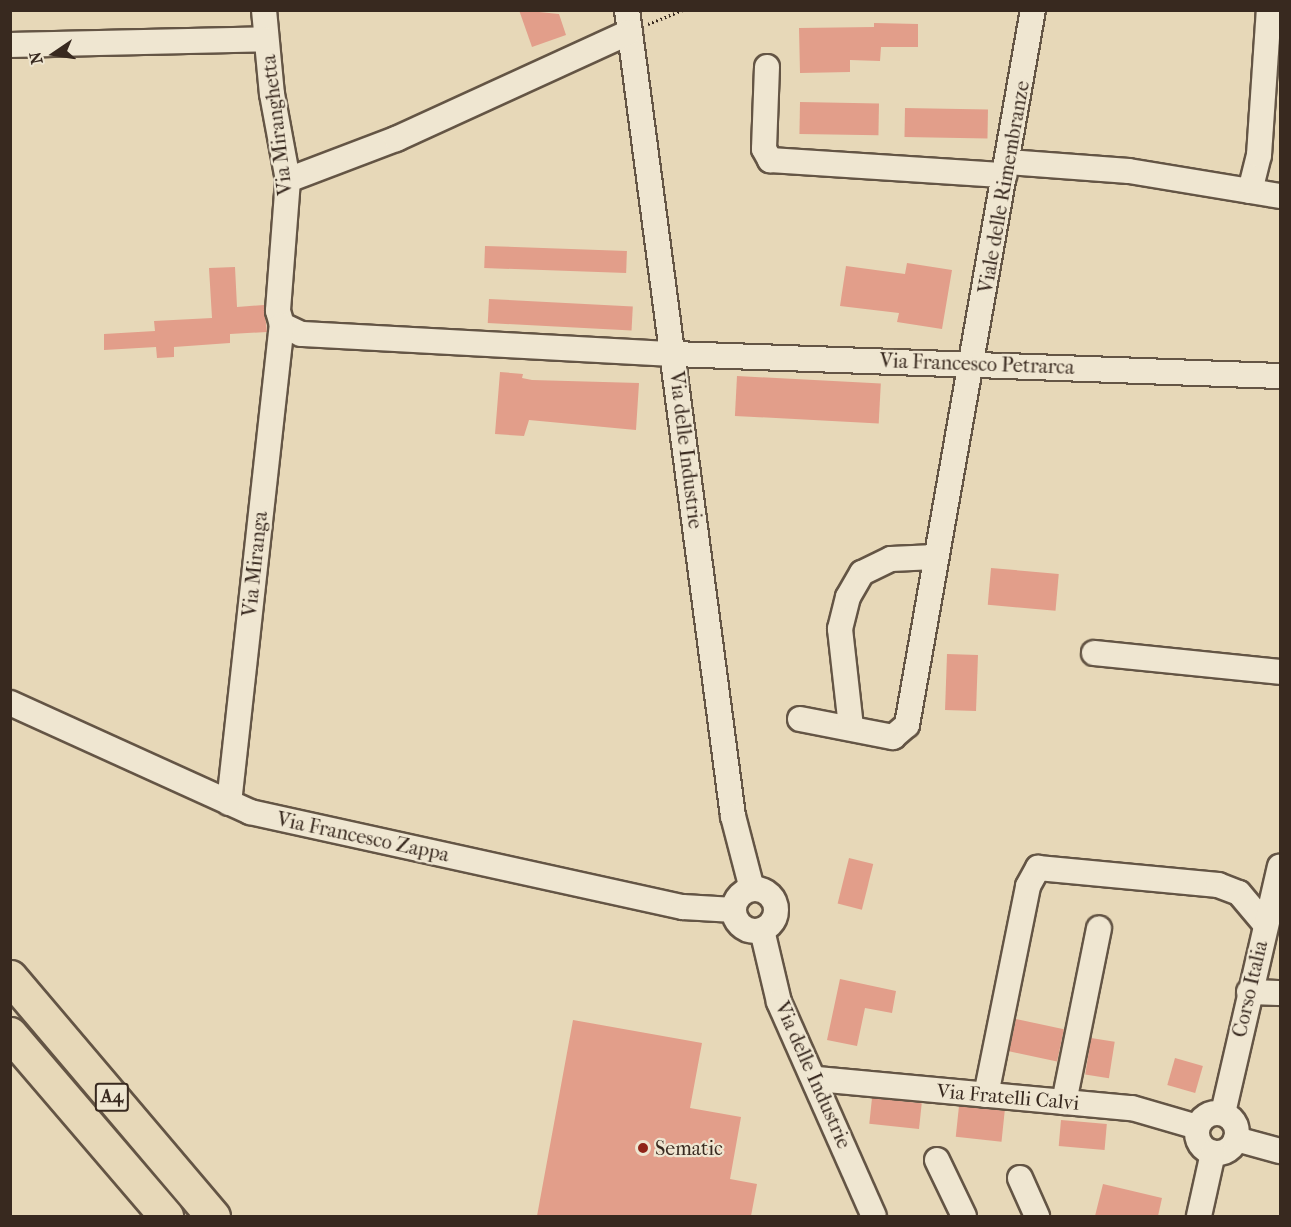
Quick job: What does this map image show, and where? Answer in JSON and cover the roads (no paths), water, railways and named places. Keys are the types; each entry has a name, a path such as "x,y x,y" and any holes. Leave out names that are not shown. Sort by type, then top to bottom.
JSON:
{"highway":[{"name":"A4","path":"10,977 213,1216"},
{"name":"A4","path":"10,1034 166,1216"}],"street":[{"name":"Via Miranghetta","path":"264,10 266,39 288,180 280,318"},
{"name":"Viale delle Rimembranze","path":"851,727 893,737 908,725 935,557 974,363 1033,10"},
{"path":"1250,191 1259,155 1269,10"},
{"path":"288,180 396,139 629,28"},
{"name":"Via delle Industrie","path":"629,28 674,354 733,816 752,889"},
{"path":"10,45 266,39"},
{"path":"767,67 764,149 770,160 1129,171 1281,196"},
{"path":"280,318 301,334 674,354"},
{"name":"Via Miranga","path":"229,803 280,318"},
{"name":"Via Francesco Petrarca","path":"674,354 974,363 1281,376"},
{"path":"800,719 851,727 840,629 848,597 862,573 891,559 935,557"},
{"path":"1094,653 1281,672"},
{"name":"Via Francesco Zappa","path":"10,703 250,812 683,907 734,910"},
{"name":"Corso Italia","path":"1223,1113 1249,992 1281,866"},
{"path":"986,1095 1028,886 1038,868 1218,885 1239,893 1265,924"},
{"path":"752,889 764,891 776,905 775,918 762,930 742,927 734,910 737,898 752,889"},
{"path":"1064,1102 1099,928"},
{"name":"Via delle Industrie","path":"762,930 779,1002 817,1078 874,1216"},
{"path":"1249,992 1281,993"},
{"name":"Via Fratelli Calvi","path":"817,1078 1132,1108 1197,1127"},
{"path":"1223,1113 1235,1124 1236,1139 1229,1149 1213,1153 1200,1144 1197,1127 1205,1116 1223,1113"},
{"path":"1236,1139 1281,1151"},
{"path":"1199,1216 1213,1153"},
{"path":"938,1160 964,1216"},
{"path":"1020,1178 1037,1216"}],"place":[{"name":"Sematic","path":"643,1148"}]}
